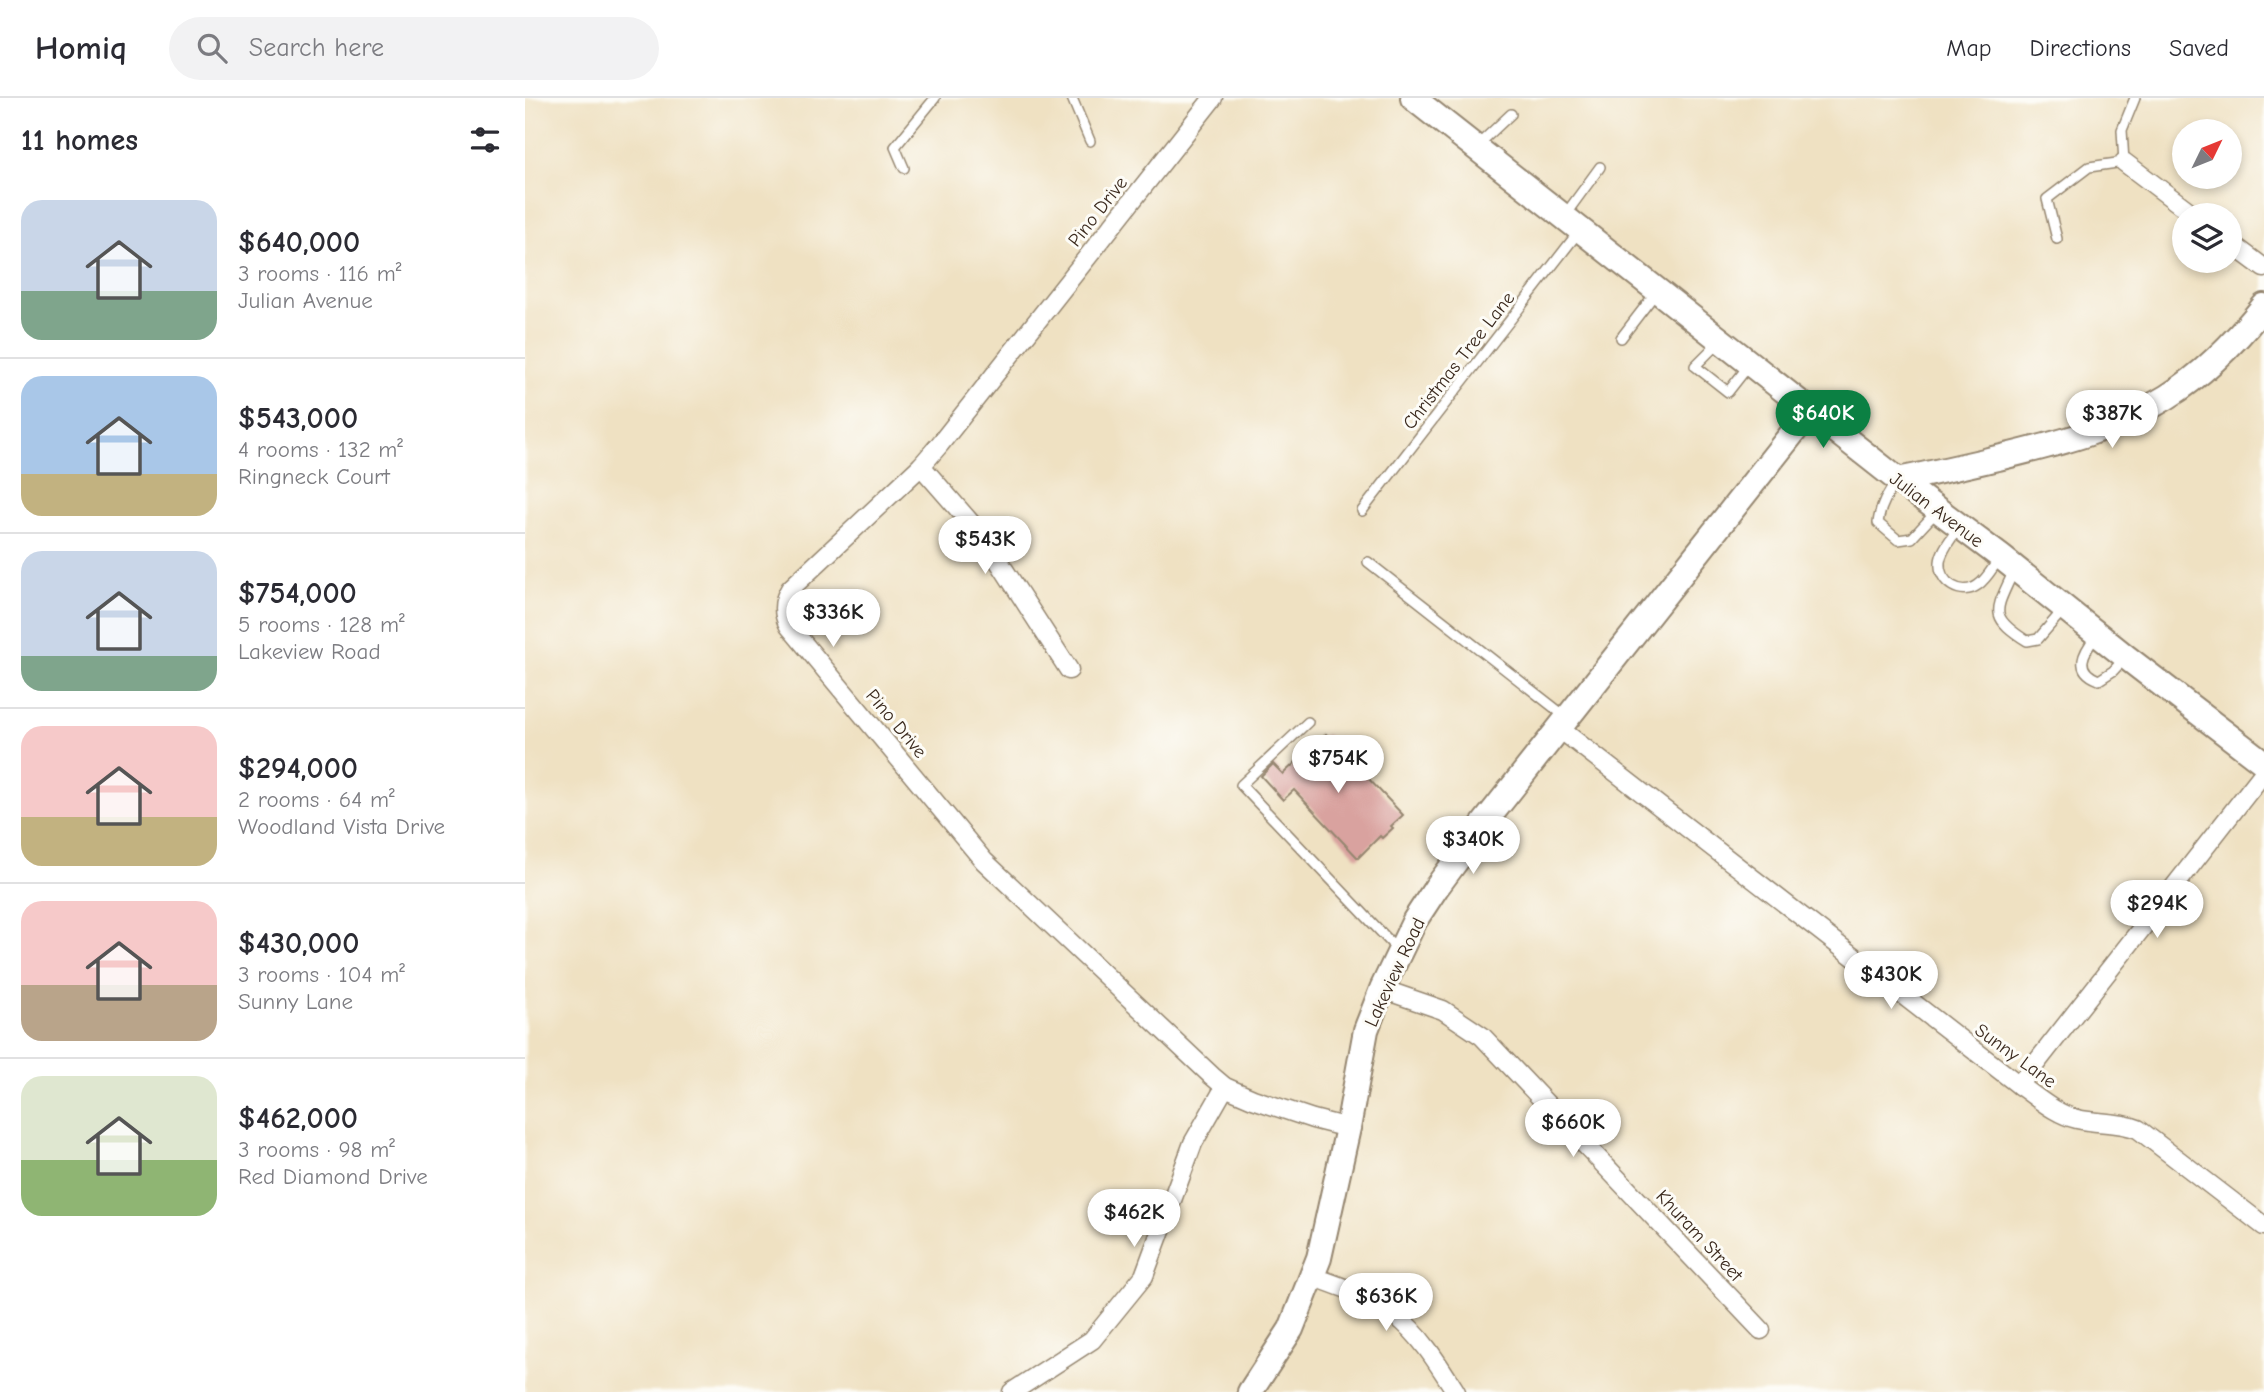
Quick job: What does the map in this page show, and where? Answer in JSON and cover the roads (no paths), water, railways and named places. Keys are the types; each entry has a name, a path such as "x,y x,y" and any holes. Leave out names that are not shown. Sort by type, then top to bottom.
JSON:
{"street":[{"name":"Pino Drive","path":"1213,98 921,466 790,589 783,610 789,626 983,861 1225,1087 1252,1099 1348,1128"},
{"name":"Julian Avenue","path":"1415,99 1898,480 2264,764"},
{"path":"2124,162 2178,203"},
{"path":"2242,252 2264,268"},
{"path":"1898,480 2078,438 2118,423 2169,396 2189,381 2231,343 2264,306"},
{"name":"Lakeview Road","path":"1249,1392 1291,1329 1318,1258 1348,1128 1366,1030 1399,951 1436,888 1810,411"},
{"path":"921,466 983,537 1069,670"},
{"name":"Sunny Lane","path":"1564,723 2019,1085 2069,1117 2120,1123 2138,1129 2264,1226"},
{"path":"2019,1085 2264,772"},
{"name":"Khuram Street","path":"1383,989 1443,1010 1482,1036 1761,1330"},
{"path":"1011,1392 1092,1340 1144,1276 1193,1143 1225,1087"},
{"path":"1311,1276 1364,1296 1396,1316 1423,1343 1456,1392"}],"lane":[{"path":"904,169 895,147 935,98"},
{"path":"1072,98 1090,141"},
{"path":"2057,239 2047,199 2089,167 2124,162 2122,130 2134,98"},
{"path":"1476,147 1511,114"},
{"name":"Christmas Tree Lane","path":"1362,511 1572,223 1600,167"},
{"path":"1621,338 1658,290"},
{"path":"1721,340 1695,366 1728,391 1751,363"},
{"path":"1898,480 1887,495 1879,513 1878,523 1898,540 1912,537 1938,510"},
{"path":"1959,527 1944,550 1940,563 1942,576 1951,586 1966,590 1979,585 2008,563"},
{"path":"1368,562 1564,723"},
{"path":"2008,563 1997,608 1999,618 2007,628 2027,641 2038,639 2064,608"},
{"path":"2097,634 2083,658 2083,667 2089,676 2099,680 2113,671 2126,657"},
{"path":"1308,722 1241,786 1399,951"}]}
